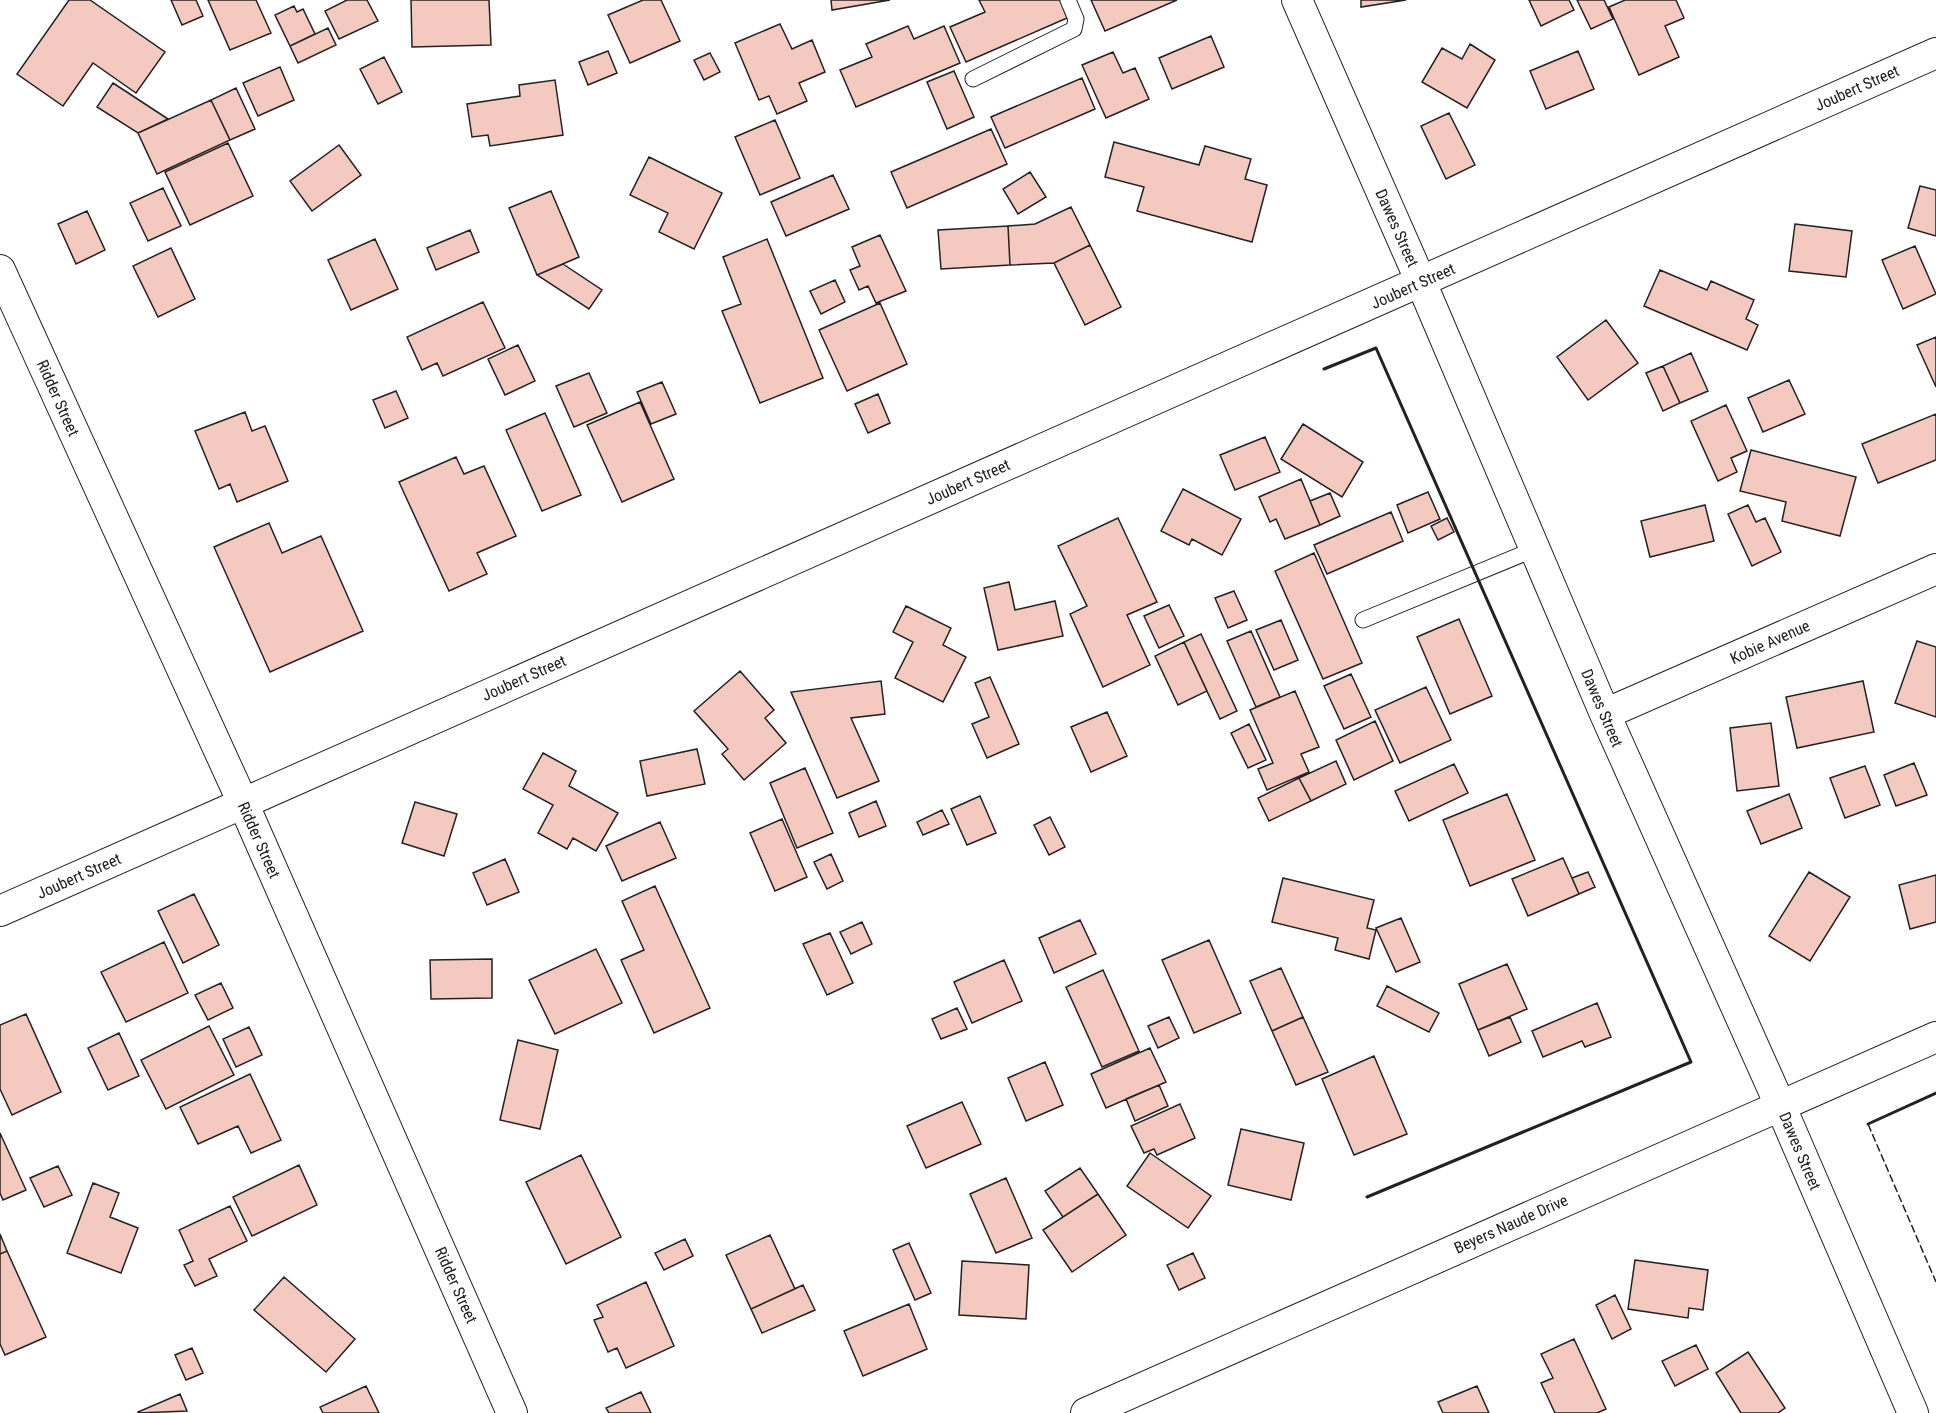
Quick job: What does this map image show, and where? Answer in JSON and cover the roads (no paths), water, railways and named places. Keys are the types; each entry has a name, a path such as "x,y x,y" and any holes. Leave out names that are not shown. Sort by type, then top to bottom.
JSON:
{"street":[{"name":"Dawes Street","path":"1297,0 1421,282 1605,714 1780,1105 1913,1413"},
{"name":"Joubert Street","path":"0,911 1936,53"},
{"name":"Ridder Street","path":"0,270 243,803 512,1413"},
{"name":"Kobie Avenue","path":"1605,714 1936,569"},
{"name":"Beyers Naude Drive","path":"1086,1413 1936,1037"}],"lane":[{"path":"973,79 1074,29 1076,19 1068,0"},
{"path":"1363,620 1535,549"}]}
